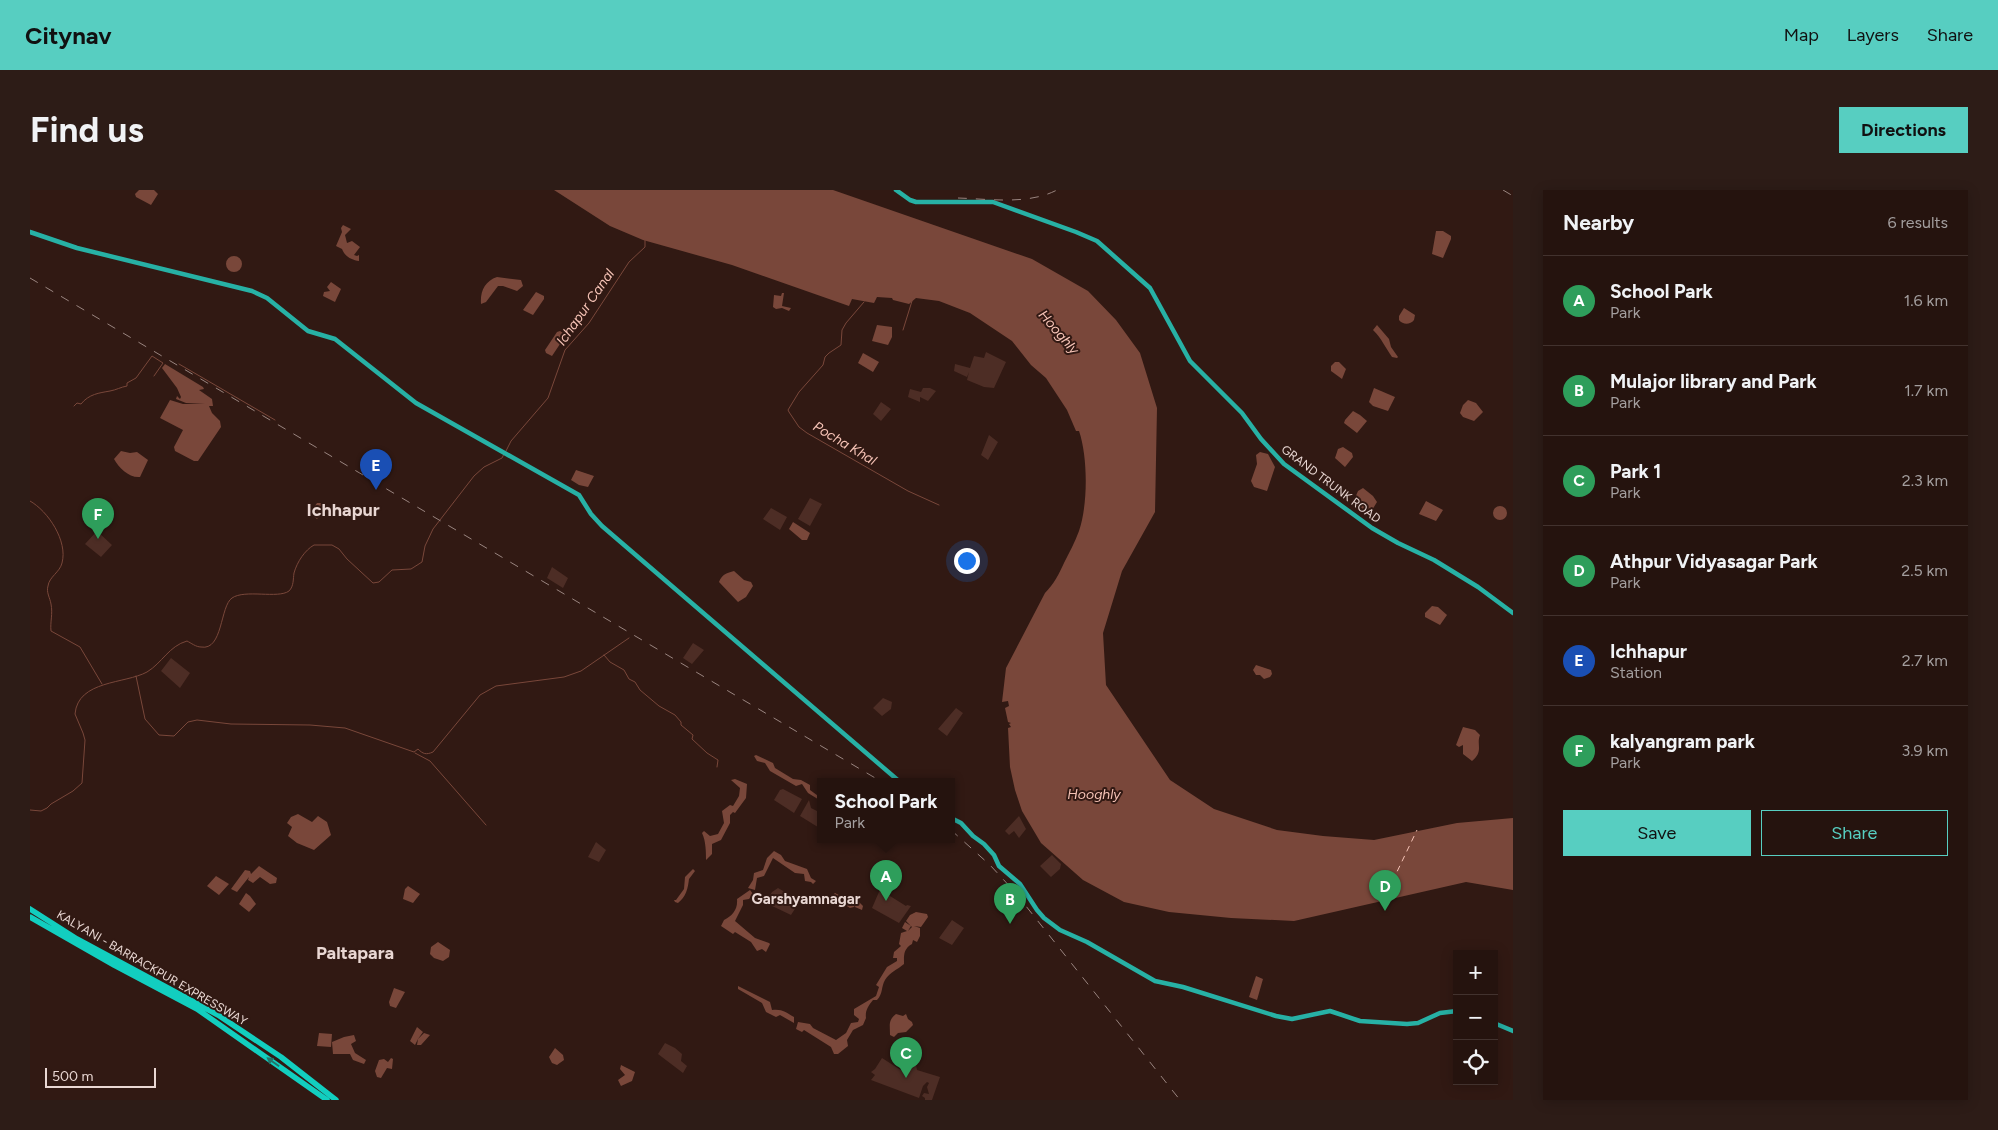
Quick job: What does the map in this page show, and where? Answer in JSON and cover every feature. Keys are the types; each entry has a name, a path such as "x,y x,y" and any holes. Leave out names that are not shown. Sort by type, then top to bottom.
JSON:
{"highway":[{"name":"KALYANI - BARRACKPUR EXPRESSWAY","path":"30,909 77,939 225,1019 281,1057 296,1071 336,1100"},
{"name":"KALYANI - BARRACKPUR EXPRESSWAY","path":"30,917 114,965 197,1009 326,1100"}],"main road":[{"name":"GRAND TRUNK ROAD","path":"896,190 916,202 993,202 1097,241 1150,288 1190,361 1242,413 1260,440 1281,461 1372,528 1401,545 1437,562 1478,587 1513,614"},
{"path":"30,232 77,248 256,293 267,298 308,331 336,339 416,403 579,496 591,514 608,531 895,778"},
{"path":"955,820 961,823 994,855 998,866 1020,884 1044,918 1060,930 1088,942 1155,981 1292,1019 1330,1011 1360,1021 1410,1024 1418,1023 1440,1013 1453,1011"},
{"path":"1498,1025 1513,1031"}],"shaded area":[{"path":"986,352 1006,362 994,388 984,387 967,380 969,372 967,377 954,371 955,364 970,368 974,356 984,358"},
{"path":"923,388 930,388 936,391 928,401 920,397 920,402 908,397 910,389 921,392"},
{"path":"881,402 891,409 881,421 873,414"},
{"path":"989,435 998,442 988,460 981,455"},
{"path":"810,498 822,504 810,526 798,519"},
{"path":"771,508 787,517 780,530 763,519"},
{"path":"97,531 112,545 101,557 85,544"},
{"path":"552,567 568,578 563,588 547,578"},
{"path":"693,643 704,650 692,664 683,658"},
{"path":"171,658 190,673 180,688 161,671"},
{"path":"883,698 892,702 891,709 882,716 873,708"},
{"path":"956,708 963,713 947,736 938,729"},
{"path":"783,789 802,799 794,813 774,800 780,790"},
{"path":"809,800 811,808 817,811 817,827 800,816"},
{"path":"1019,816 1026,829 1019,838 1014,831 1009,835 1005,831"},
{"path":"596,842 606,850 599,862 588,857"},
{"path":"1052,855 1061,864 1060,869 1051,877 1040,866"},
{"path":"882,885 884,887 882,891 906,906 911,906 899,923 872,908"},
{"path":"778,888 800,901 791,915 768,904 767,900 772,892"},
{"path":"952,920 964,928 952,945 939,938"},
{"path":"665,1043 682,1054 681,1061 687,1066 683,1073 658,1054"},
{"path":"912,1057 915,1059 917,1070 940,1077 932,1100 925,1100 922,1096 924,1093 929,1094 927,1087 929,1083 927,1082 923,1086 919,1098 871,1080 875,1075 871,1072 882,1058 907,1074 912,1064 910,1062"}],"water":[{"path":"139,190 154,190 158,194 151,205 136,197 135,194"},
{"name":"Hooghly","path":"554,190 833,190 1032,259 1088,291 1116,320 1140,353 1157,408 1155,512 1122,571 1103,633 1106,685 1170,780 1214,809 1277,830 1323,836 1374,840 1457,823 1513,818 1513,890 1466,882 1294,921 1231,918 1169,912 1124,902 1083,880 1041,843 1022,811 1010,767 1008,728 1011,727 1009,724 1011,723 1008,722 1005,708 1009,706 1008,701 1002,702 1006,668 1045,593 1056,579 1072,547 1079,531 1084,508 1086,481 1084,454 1079,431 1076,431 1067,410 1046,378 1031,365 1012,341 970,313 939,301 916,298 909,304 893,300 892,298 877,297 874,303 852,299 849,306 732,265 643,240 610,226"},
{"path":"343,225 351,229 345,235 347,243 352,241 360,247 354,255 359,255 359,261 349,258 342,249 336,246"},
{"path":"1436,231 1443,231 1451,236 1443,258 1432,254"},
{"path":"234,256 242,264 234,272 226,264"},
{"path":"497,277 521,280 523,286 517,291 498,286 486,302 481,304 481,295 484,287 489,281"},
{"path":"331,282 341,289 335,302 323,296 324,292 330,291 327,287"},
{"path":"536,292 544,296 544,299 533,315 523,310"},
{"path":"784,293 782,306 791,308 789,311 773,307 774,295 781,296"},
{"path":"1404,308 1415,315 1414,320 1409,324 1404,324 1399,320 1399,316"},
{"path":"877,325 892,327 892,337 888,345 872,341"},
{"path":"1377,325 1389,339 1397,358 1392,357 1373,330"},
{"path":"560,331 566,335 552,356 546,353 545,350 557,332"},
{"path":"863,353 879,362 873,372 858,363"},
{"path":"1335,362 1339,362 1346,369 1342,379 1331,371 1331,366"},
{"path":"165,364 203,387 204,389 199,390 212,399 213,406 209,406 212,413 220,421 221,427 198,461 194,461 175,451 174,447 183,430 160,418 170,400 183,404 205,404 186,403 176,399 177,396 180,399 181,397 177,388 162,368"},
{"path":"1374,388 1395,397 1388,411 1373,406 1369,402"},
{"path":"1468,400 1476,403 1483,412 1474,421 1463,417 1460,413 1463,405"},
{"path":"1353,411 1367,421 1357,433 1344,423"},
{"path":"1343,447 1352,453 1353,457 1345,467 1335,458 1338,449"},
{"path":"121,451 137,452 148,460 140,477 128,474 116,462 114,459"},
{"path":"1260,452 1268,454 1275,467 1267,491 1254,487 1251,481 1257,464 1256,455"},
{"path":"576,470 594,476 588,487 579,485 571,480"},
{"path":"1363,488 1377,502 1369,515 1364,513 1355,498 1358,491"},
{"path":"1426,501 1443,510 1436,521 1419,514"},
{"path":"317,503 322,503 326,509 317,519 311,511"},
{"path":"1497,506 1503,506 1507,513 1503,520 1497,520 1493,516 1493,510"},
{"path":"793,522 810,533 807,540 802,540 789,529"},
{"path":"734,571 744,580 751,582 753,586 746,597 738,602 719,582 727,573"},
{"path":"1432,606 1438,607 1447,615 1440,625 1425,617 1425,613"},
{"path":"1256,665 1271,670 1272,674 1270,677 1264,679 1260,675 1256,675 1253,670"},
{"path":"1463,727 1475,730 1480,735 1479,751 1472,761 1463,754 1463,745 1459,747 1456,745"},
{"path":"756,755 773,763 775,768 793,779 801,780 810,785 810,790 817,795 817,799 808,793 802,784 796,786 770,771 765,763 757,761 754,756"},
{"path":"735,779 747,784 746,798 735,813 733,812 730,815 730,823 721,840 712,844 712,854 706,860 705,843 702,833 704,831 710,836 718,834 724,823 722,811 730,805 733,806 739,796 740,788 731,780"},
{"path":"298,814 312,822 318,816 327,822 331,835 314,850 297,843 288,836 292,827 287,823 291,817"},
{"path":"774,851 781,855 785,861 807,869 811,878 816,881 813,884 805,881 804,874 795,873 773,858 764,876 757,878 755,890 748,888 753,880 754,873 763,870 767,858"},
{"path":"259,866 277,878 276,883 270,884 260,877 253,883 248,880 249,877 237,892 231,889 245,870 250,871 251,874"},
{"path":"693,869 695,871 689,879 685,895 681,901 675,902 674,900 684,889 685,877"},
{"path":"216,876 229,884 219,895 207,886"},
{"path":"408,886 420,894 413,903 403,899 405,889"},
{"path":"750,890 753,894 749,899 743,900 743,905 735,921 755,938 770,944 766,952 762,949 757,951 751,942 721,926 724,920 734,912 737,906 737,899"},
{"path":"246,893 256,904 249,912 239,904"},
{"path":"835,893 852,902 859,902 863,906 862,910 855,907 856,904 850,908 834,898 833,895"},
{"path":"916,912 927,914 928,917 921,927 914,926 920,928 920,936 917,942 913,940 906,950 904,964 887,977 879,998 873,1000 867,1009 863,1025 853,1030 847,1040 848,1046 838,1054 834,1054 831,1047 804,1030 802,1032 796,1029 798,1022 810,1024 813,1028 836,1040 846,1033 851,1023 858,1022 859,1019 854,1015 854,1009 876,996 879,987 876,985 887,967 897,961 897,958 893,958 894,952 901,946 899,944 901,933 907,931 902,928 905,922 911,926 906,921 910,915"},
{"path":"438,942 450,950 449,957 443,961 434,958 430,954 431,947"},
{"path":"1256,976 1263,979 1257,1000 1249,997"},
{"path":"738,986 770,1002 772,1010 781,1010 794,1017 794,1023 780,1015 776,1017 766,1012 762,1003 738,989"},
{"path":"394,988 405,992 396,1008 390,1006 389,1002"},
{"path":"896,1014 903,1016 906,1014 913,1025 906,1032 898,1033 894,1037 890,1035 890,1023"},
{"path":"417,1027 423,1032 415,1045 410,1041"},
{"path":"319,1033 332,1034 331,1047 317,1046"},
{"path":"424,1033 430,1035 421,1045 417,1045 418,1039"},
{"path":"354,1035 356,1041 351,1044 355,1053 366,1060 364,1064 353,1060 350,1054 333,1054 332,1042"},
{"path":"555,1048 563,1055 564,1060 557,1065 552,1063 549,1057"},
{"path":"391,1058 393,1059 392,1069 387,1068 381,1078 377,1077 375,1071 379,1060 384,1059 388,1062"},
{"path":"621,1065 635,1072 632,1081 621,1086 618,1080 625,1075 620,1069"}],"waterway":[{"name":"Ichapur Canal","path":"506,451 511,441 548,398 565,350 589,323 629,262 645,247 645,240"},
{"path":"903,330 912,301"},
{"name":"Pocha Khal","path":"864,302 842,330 841,345 825,357 823,365 799,392 788,410 799,427 807,433 908,491 939,505"},
{"path":"74,406 77,403 81,404 94,394 127,386 127,383 136,378 152,356 163,363 154,376"},
{"path":"179,364 275,420"},
{"path":"30,810 41,811 47,808 82,783 85,740 75,714 78,703 84,695 93,689 147,672 181,643 187,641 199,647 208,646 217,635 225,610 232,598 245,594 277,594 289,591 293,585 294,573 299,561 314,545 332,545 339,549 373,583 379,582 392,570 411,569 422,562 425,546 433,529 474,476 484,467 502,458 504,454"},
{"path":"30,501 50,519 62,545 62,563 50,580 48,588 52,608 51,631 80,647 102,684"},
{"path":"136,676 145,719 159,735 174,736 188,722 197,720 231,724 310,725 345,728 414,752 418,749 426,754 433,752 480,695 496,686 564,677 581,671 629,638"},
{"path":"604,655 610,662 624,670 629,679 635,682 640,690 659,706 675,715 681,722 681,725 693,735 692,739 718,760 717,767"},
{"path":"415,753 430,761 486,825"}],"ferry route":[{"path":"1383,901 1417,830"}],"railway":[{"path":"958,198 996,200 1034,198 1057,190"},
{"path":"1503,190 1513,196"},
{"path":"30,278 875,778"},
{"path":"955,834 990,865 1014,891 1180,1100"}],"place":[{"name":"Ichhapur","path":"376,490"},
{"name":"kalyangram park","path":"98,539"},
{"name":"School Park","path":"886,901"},
{"name":"Athpur Vidyasagar Park","path":"1385,911"},
{"name":"Mulajor library and Park","path":"1010,924"},
{"name":"Park 1","path":"906,1078"}],"district":[{"name":"Ichhapur","path":"343,510"},
{"name":"Garshyamnagar","path":"806,899"},
{"name":"Paltapara","path":"355,953"}]}
